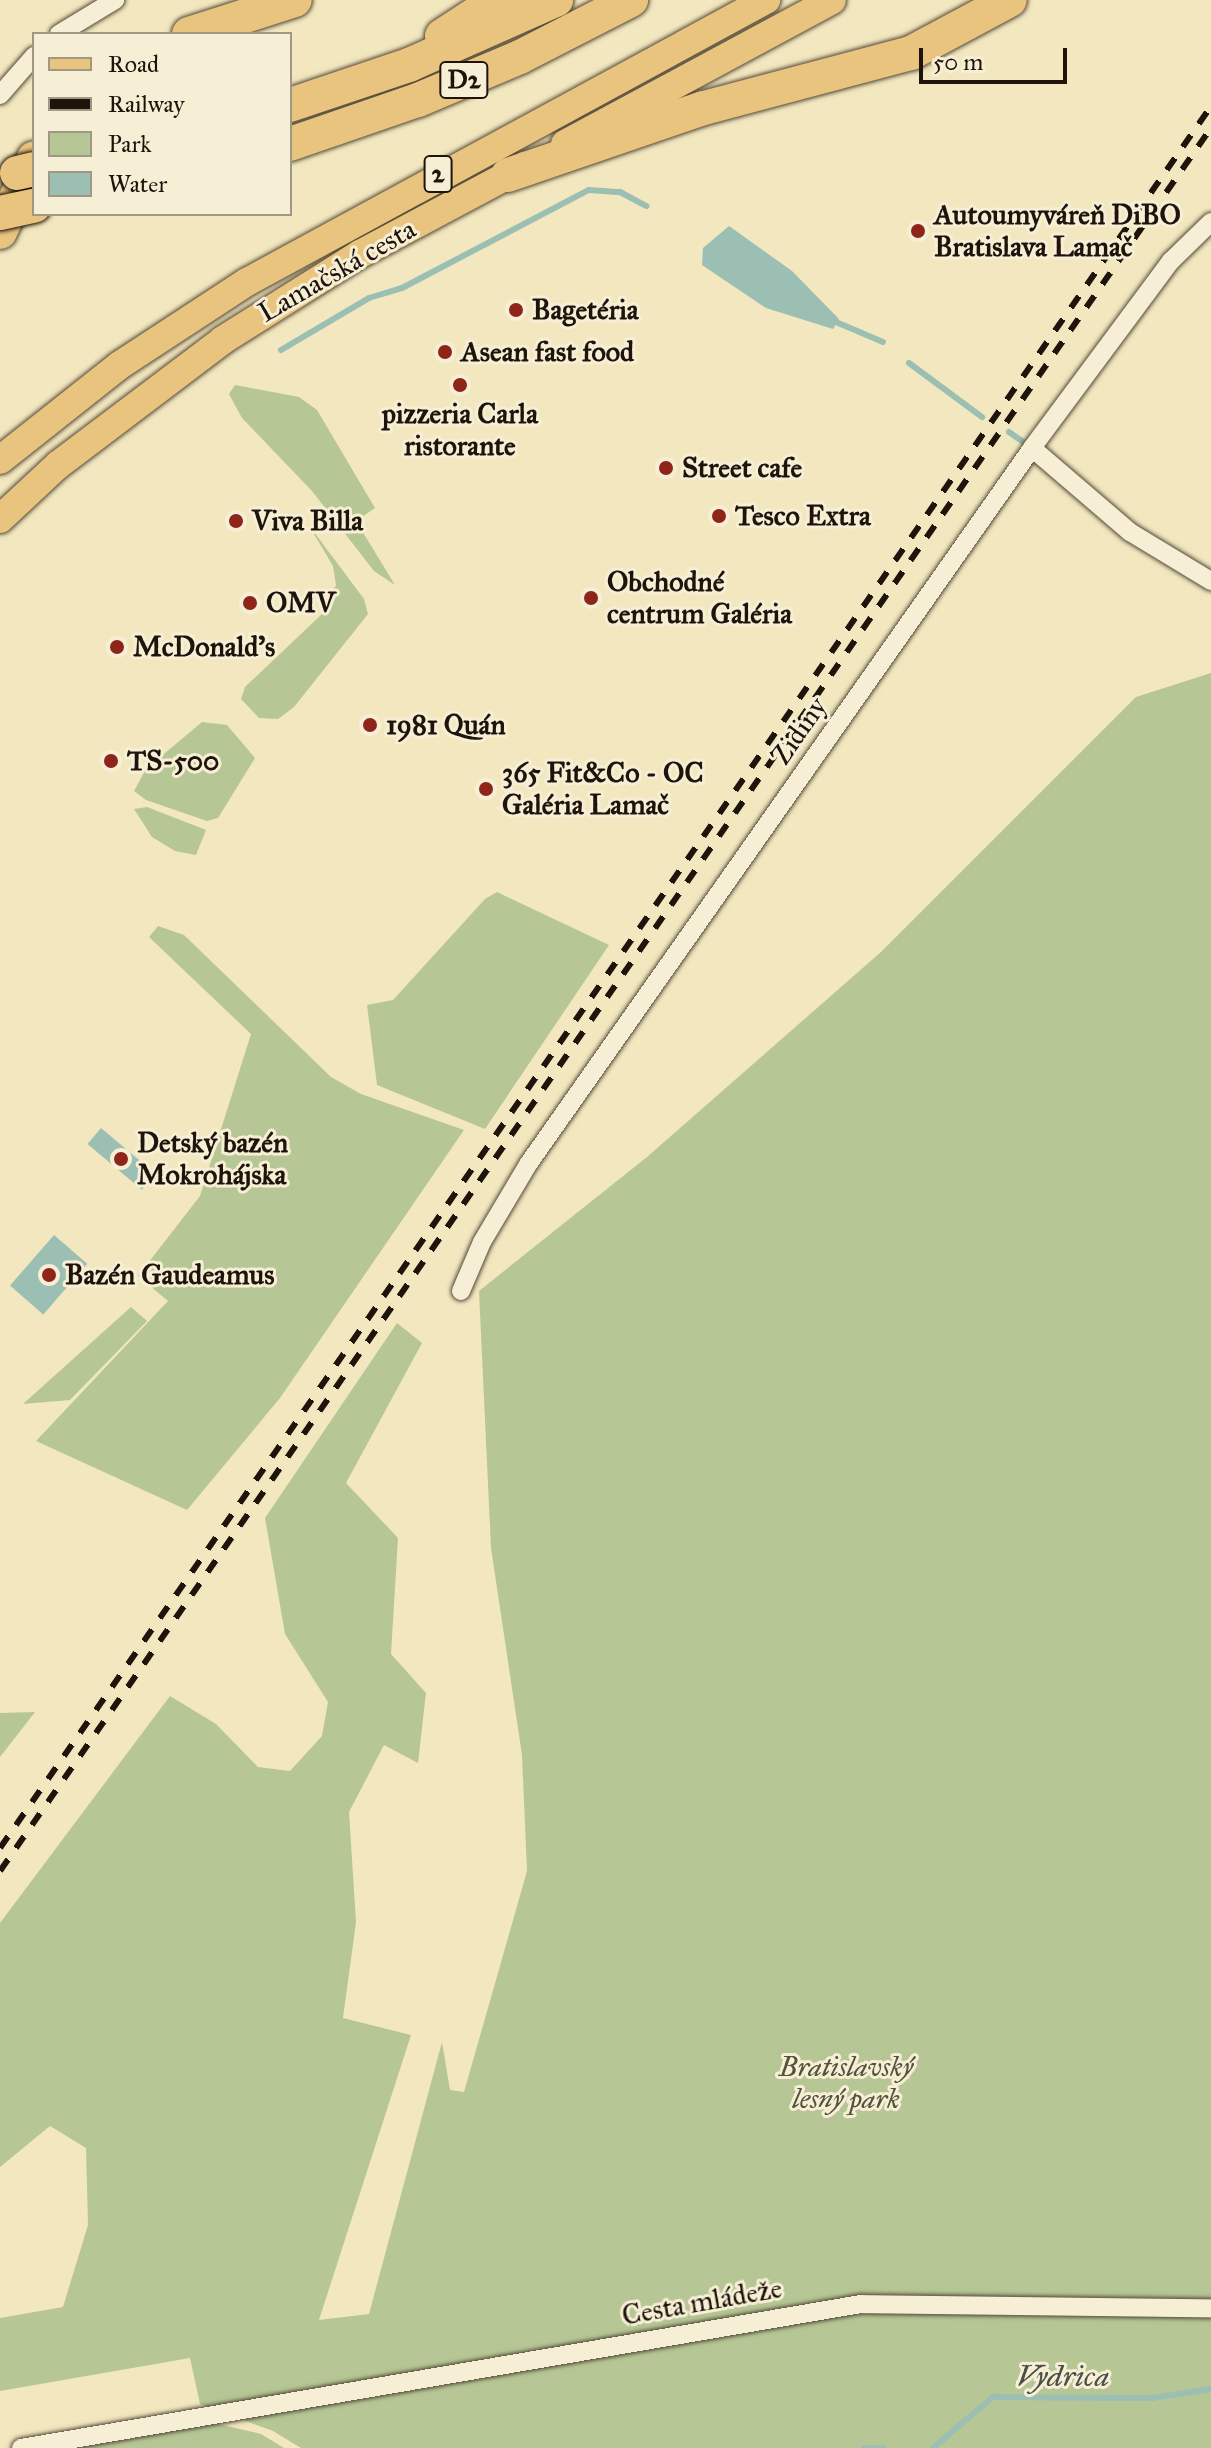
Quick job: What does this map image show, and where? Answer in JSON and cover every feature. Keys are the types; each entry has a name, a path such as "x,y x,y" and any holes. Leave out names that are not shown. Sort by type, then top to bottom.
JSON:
{"highway":[{"path":"195,32 295,0"},
{"path":"409,65 460,21 497,0"},
{"name":"D2","path":"292,104 409,65 556,0"},
{"name":"D2","path":"292,143 447,88 631,0"},
{"path":"508,175 704,108 911,53 1010,0"},
{"path":"0,232 32,162"},
{"path":"0,176 32,169"},
{"path":"0,213 32,206"}],"main road":[{"name":"Lamačská cesta","path":"0,460 132,357 247,282 766,0"},
{"name":"Lamačská cesta","path":"0,519 58,465 223,340 360,254 832,0"}],"street":[{"path":"62,32 115,0"},
{"path":"0,95 32,58"},
{"name":"Zidiny","path":"461,1291 482,1242 529,1163 1032,448 1171,261 1211,222"},
{"path":"1032,448 1130,532 1211,581"},
{"name":"Cesta mládeže","path":"21,2448 208,2413 861,2304 1211,2308"}],"green space":[{"path":"235,385 299,397 317,410 375,508 356,521 395,585 374,571 312,491 242,418 229,394"},
{"path":"308,524 364,599 368,614 294,707 278,719 259,718 241,699 245,687 322,614 336,585 333,566"},
{"name":"Bratislavský lesný park","path":"1211,673 1211,2448 301,2448 273,2431 200,2404 190,2358 0,2391 0,2318 63,2307 88,2225 86,2148 50,2126 0,2167 0,1923 170,1696 216,1724 258,1767 290,1771 322,1736 328,1702 285,1634 265,1518 397,1323 422,1343 346,1483 398,1538 391,1654 426,1693 418,1763 384,1745 349,1812 356,1922 343,2018 411,2035 319,2320 369,2314 442,2042 450,2090 464,2092 527,1871 522,1755 491,1548 479,1291 647,1157 881,952 1136,697"},
{"path":"202,722 227,725 255,758 218,818 207,821 146,800 134,791 146,769"},
{"path":"147,807 206,830 196,855 175,851 152,837 134,809"},
{"path":"497,892 609,945 485,1129 377,1085 367,1005 393,1000 485,899"},
{"path":"158,926 184,935 331,1077 361,1094 464,1130 280,1398 187,1510 36,1441 168,1301 138,1276 200,1196 251,1034 149,937"},
{"path":"131,1307 147,1321 70,1400 23,1404"},
{"path":"35,1712 0,1757 0,1713"},
{"path":"210,2422 261,2434 284,2448 70,2448"}],"water":[{"path":"729,226 792,271 839,319 833,329 766,308 702,265 703,248"},
{"name":"Detský bazén Mokrohájska","path":"101,1128 155,1174 142,1190 88,1144"},
{"name":"Bazén Gaudeamus","path":"54,1235 87,1264 43,1314 10,1286"}],"waterway":[{"path":"281,350 369,298 402,288 589,190 620,192 646,206"},
{"path":"836,322 883,342"},
{"path":"909,363 982,417"},
{"path":"1009,432 1026,444"},
{"name":"Vydrica","path":"933,2448 993,2397 1152,2398 1211,2389"},
{"name":"Vydrica","path":"864,2448 883,2448"}],"railway":[{"path":"0,1848 1211,106"},
{"path":"0,1871 1211,128"}],"place":[{"name":"Autoumyváreň DiBO Bratislava Lamač","path":"918,231"},
{"name":"Bagetéria","path":"516,310"},
{"name":"Asean fast food","path":"445,352"},
{"name":"pizzeria Carla ristorante","path":"460,385"},
{"name":"Street cafe","path":"666,468"},
{"name":"Tesco Extra","path":"719,516"},
{"name":"Viva Billa","path":"236,521"},
{"name":"Obchodné centrum Galéria","path":"591,598"},
{"name":"OMV","path":"250,603"},
{"name":"McDonald's","path":"117,647"},
{"name":"1981 Quán","path":"370,725"},
{"name":"TS-500","path":"111,761"},
{"name":"365 Fit&Co - OC Galéria Lamač","path":"486,789"},
{"name":"Detský bazén Mokrohájska","path":"121,1159"},
{"name":"Bazén Gaudeamus","path":"49,1275"}]}
